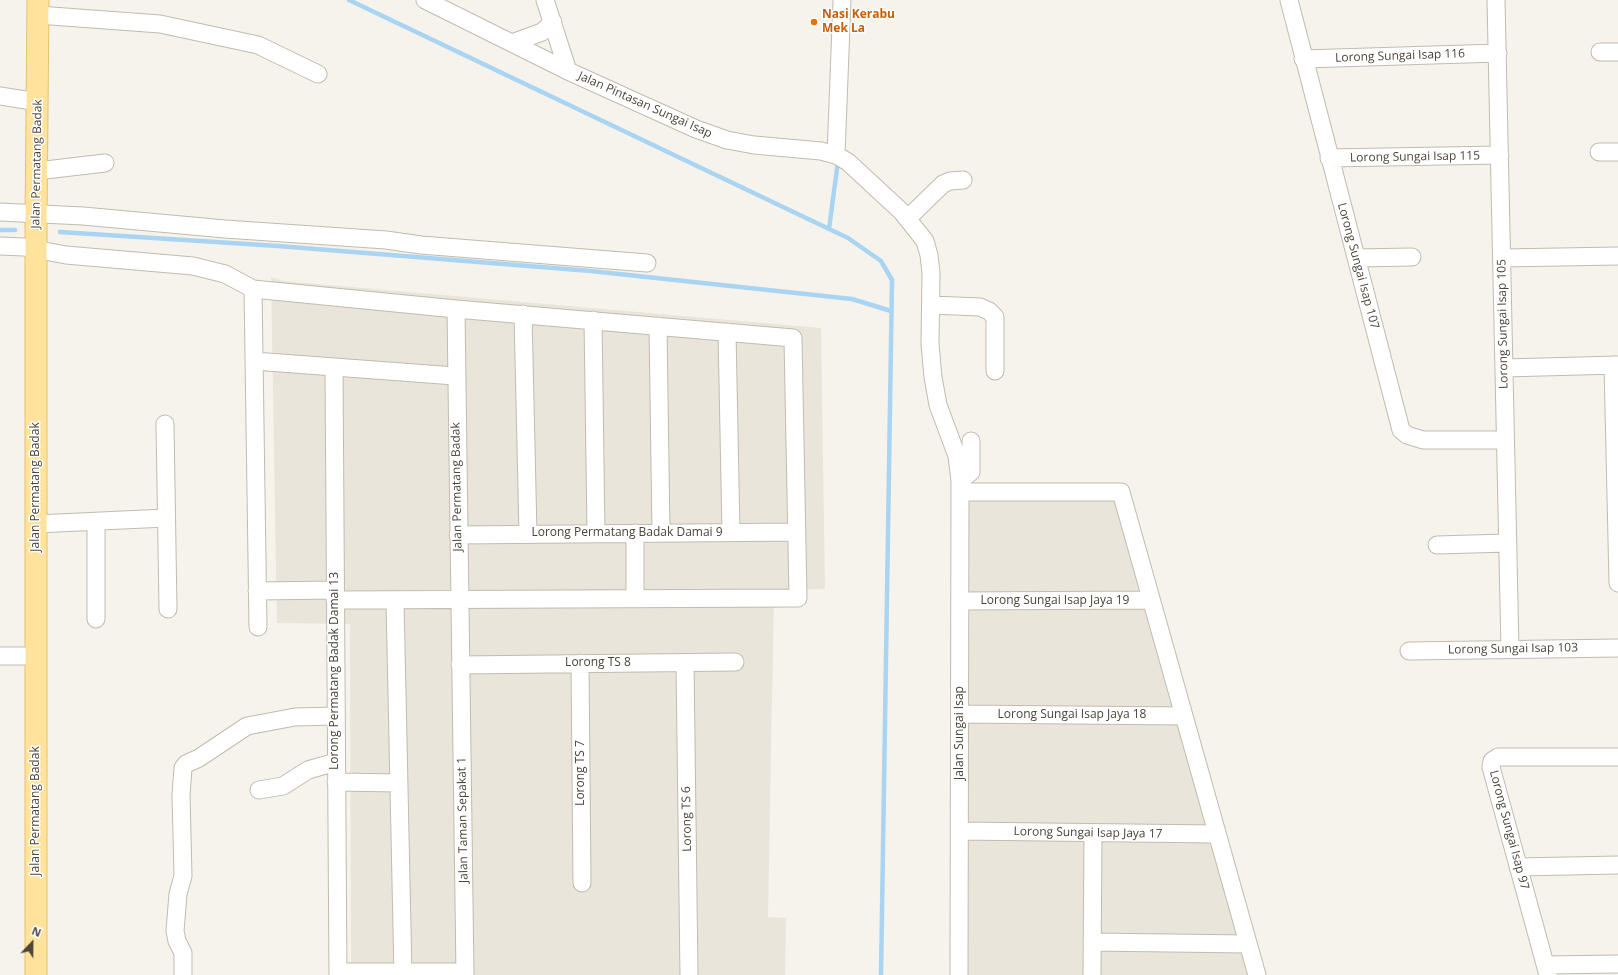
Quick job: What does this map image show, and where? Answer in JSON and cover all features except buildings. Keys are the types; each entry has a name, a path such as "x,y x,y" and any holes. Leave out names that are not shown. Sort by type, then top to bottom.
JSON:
{"main road":[{"name":"Jalan Permatang Badak","path":"36,975 36,213 38,8"}],"street":[{"name":"Jalan Pintasan Sungai Isap","path":"425,0 568,71 696,129 727,140 754,145 821,151 836,155 848,162 908,218 924,240 929,255 931,273 930,344 933,377 938,405 957,456 960,486"},
{"path":"545,0 568,71"},
{"path":"836,155 842,0"},
{"name":"Lorong Sungai Isap 107","path":"1289,0 1401,430 1406,435 1423,440 1504,440"},
{"name":"Lorong Sungai Isap 105","path":"1496,0 1503,258 1504,440 1510,649"},
{"path":"38,8 160,24 258,45 318,74"},
{"path":"512,43 542,32 552,22"},
{"path":"1600,52 1618,52"},
{"name":"Lorong Sungai Isap 116","path":"1303,58 1498,53"},
{"path":"0,96 38,102"},
{"path":"1598,152 1618,152"},
{"name":"Lorong Sungai Isap 115","path":"1330,158 1500,155"},
{"path":"37,171 105,163"},
{"path":"908,218 943,184 950,181 963,180"},
{"path":"0,212 36,213 386,240 429,246 647,263"},
{"path":"0,246 37,249 66,255 193,266 225,274 253,289 456,309 793,338 798,598 394,600 257,591"},
{"path":"1503,258 1618,256"},
{"path":"1356,258 1412,257"},
{"path":"253,289 258,627"},
{"path":"931,305 980,307 989,310 995,316 995,371"},
{"name":"Jalan Permatang Badak","path":"456,309 460,665"},
{"path":"523,314 528,534"},
{"path":"594,320 596,533"},
{"path":"658,326 662,533"},
{"path":"727,332 731,532"},
{"path":"254,361 456,376"},
{"path":"1504,368 1616,365 1618,583"},
{"name":"Lorong Permatang Badak Damai 13","path":"334,368 338,974"},
{"path":"165,424 168,609"},
{"path":"960,486 971,472 971,441"},
{"path":"960,486 1121,492 1150,600 1257,975"},
{"name":"Jalan Sungai Isap","path":"959,975 960,486"},
{"path":"36,524 166,518"},
{"path":"96,522 96,619"},
{"name":"Lorong Permatang Badak Damai 9","path":"458,535 797,532"},
{"path":"635,533 635,599"},
{"path":"1437,545 1507,543"},
{"path":"394,600 403,974"},
{"name":"Lorong Sungai Isap Jaya 19","path":"960,601 1150,600"},
{"name":"Lorong Sungai Isap 103","path":"1409,651 1618,648"},
{"path":"0,656 36,656"},
{"name":"Lorong TS 8","path":"460,665 735,662"},
{"name":"Lorong TS 6","path":"685,663 689,975"},
{"name":"Lorong TS 7","path":"580,664 582,883"},
{"name":"Jalan Taman Sepakat 1","path":"460,665 465,974"},
{"name":"Lorong Sungai Isap Jaya 18","path":"960,714 1184,716"},
{"path":"183,975 183,953 177,941 175,931 178,894 182,876 181,795 183,768 186,764 199,758 247,726 295,717 336,716"},
{"name":"Lorong Sungai Isap 97","path":"1547,970 1491,767 1492,761 1498,757 1618,757"},
{"path":"259,790 283,786 308,770 336,762"},
{"path":"336,782 399,783"},
{"name":"Lorong Sungai Isap Jaya 17","path":"960,831 1216,834"},
{"path":"1092,975 1093,833"},
{"path":"1518,867 1618,865"},
{"path":"1092,942 1248,944"},
{"path":"1547,970 1618,964"},
{"path":"338,974 465,974"}],"shaded area":[{"path":"271,277 283,281 821,328 825,589 774,590 768,917 786,918 785,975 351,975 350,624 277,623"},
{"path":"962,494 1129,497 1160,597 1259,975 962,975"}],"waterway":[{"path":"349,0 848,238 881,261 892,280 881,975"},
{"path":"829,229 838,161"},
{"path":"0,230 15,230"},
{"path":"60,232 278,246 591,271 852,299 891,311"}],"place":[{"name":"Nasi Kerabu Mek La","path":"814,22"}]}
